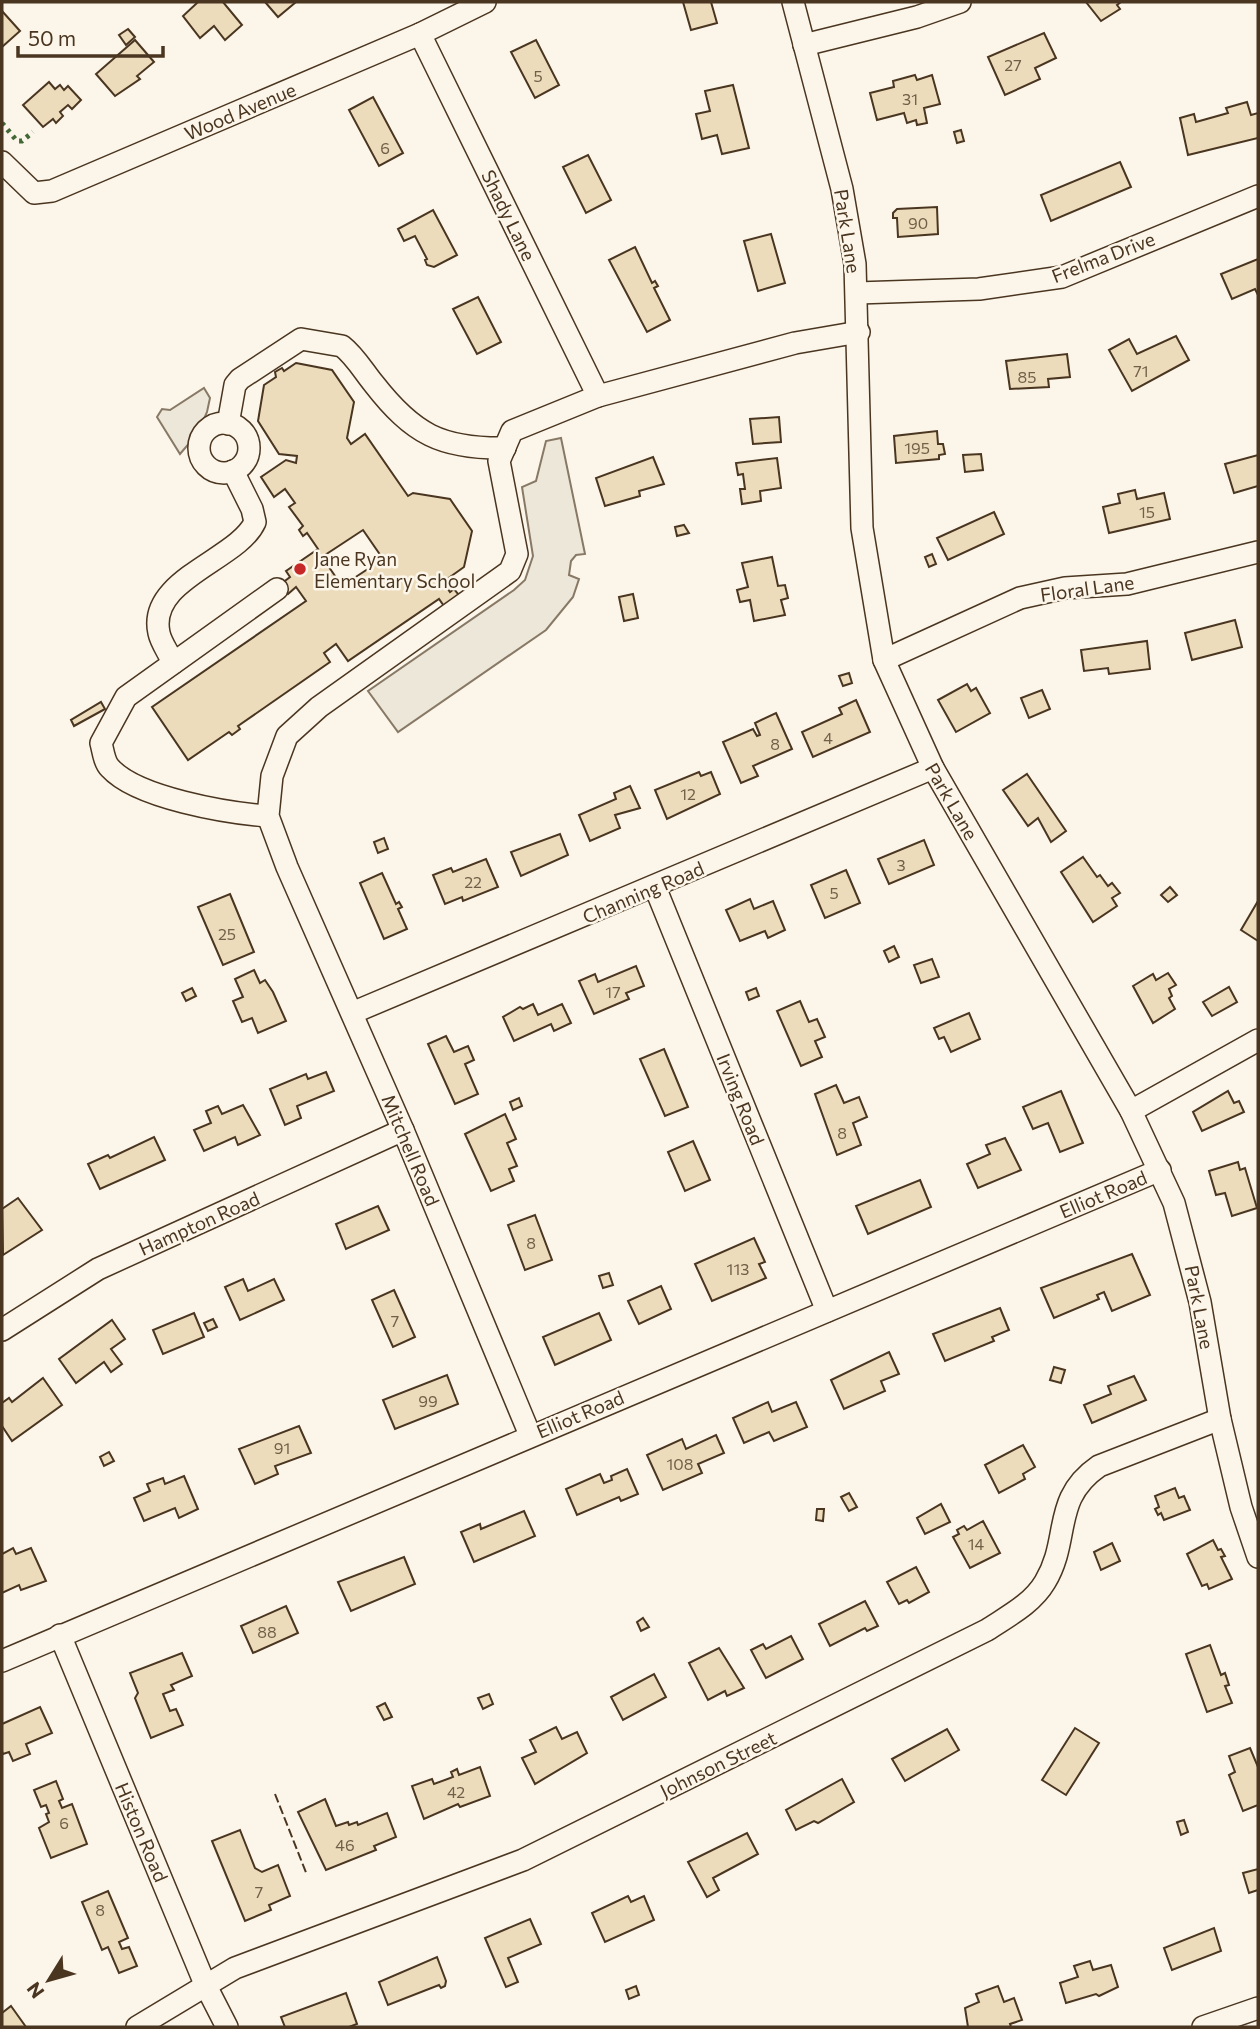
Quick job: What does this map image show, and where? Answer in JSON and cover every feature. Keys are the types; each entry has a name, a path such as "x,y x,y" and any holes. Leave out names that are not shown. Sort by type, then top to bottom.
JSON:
{"street":[{"name":"Wood Avenue","path":"2,162 34,193 52,191 420,34 485,2"},
{"name":"Park Lane","path":"793,2 842,189 857,293 862,528 884,660 933,768 1131,1111 1160,1170 1190,1256 1220,1419 1250,1504 1258,1557"},
{"path":"804,44 916,17 960,2"},
{"name":"Shady Lane","path":"420,34 598,396"},
{"name":"Frelma Drive","path":"857,293 979,289 1062,277 1258,196"},
{"path":"277,589 126,697 101,743 108,767 134,786 223,813 268,817 272,776 287,736 319,707 504,578 516,563 517,554 499,461 512,431 598,396 795,343 859,332"},
{"path":"228,424 235,385 240,379 301,339 342,346 399,415 428,435 453,445 505,448"},
{"path":"228,424 244,433 249,448 243,464 233,471 214,471 201,460 199,443 207,429 228,424"},
{"path":"173,663 159,634 159,623 166,601 186,579 245,536 255,522 252,509 233,471"},
{"name":"Floral Lane","path":"884,660 957,624 1020,598 1065,589 1127,584 1258,552"},
{"name":"Channing Road","path":"352,1013 933,768"},
{"name":"Mitchell Road","path":"268,817 287,867 404,1130 530,1435"},
{"name":"Irving Road","path":"655,887 827,1311"},
{"path":"1131,1111 1258,1040"},
{"name":"Hampton Road","path":"2,1330 98,1269 404,1130"},
{"name":"Elliot Road","path":"2,1661 1160,1170"},
{"name":"Johnson Street","path":"137,2027 235,1968 523,1860 987,1630 1023,1606 1047,1580 1069,1499 1084,1476 1099,1466 1220,1419"},
{"name":"Histon Road","path":"60,1635 205,1984 227,2027"},
{"path":"1203,2027 1258,2008"}],"shaded area":[{"path":"204,388 210,398 207,412 198,433 180,454 157,417 162,409 170,410"},
{"path":"561,438 585,554 576,555 571,561 569,575 579,579 573,597 546,630 398,732 368,691 525,580 533,556 522,487 536,481 546,441"}],"building":[{"path":"198,2 223,2 242,25 225,40 214,26 200,38 183,16"},
{"path":"265,2 296,2 278,17"},
{"path":"683,2 711,2 717,23 691,30"},
{"path":"1086,2 1121,2 1117,5 1120,9 1101,21"},
{"path":"2,11 20,31 2,47"},
{"path":"128,29 135,37 126,45 119,35"},
{"path":"1044,33 1056,58 1035,68 1040,79 1005,95 988,57"},
{"path":"135,40 154,62 137,76 140,79 115,96 96,74"},
{"path":"536,40 559,85 535,98 511,52"},
{"path":"915,75 917,80 932,75 940,104 924,108 927,123 917,125 916,120 907,123 904,113 877,120 870,93 894,87 893,81"},
{"path":"49,82 55,89 60,85 64,90 68,86 81,100 72,109 68,105 60,112 63,116 56,123 53,119 43,127 23,105"},
{"path":"733,85 749,148 722,154 717,135 702,139 696,114 710,111 705,91"},
{"path":"373,97 403,153 379,166 349,110"},
{"path":"1247,102 1251,115 1258,113 1258,138 1188,155 1180,118 1194,114 1196,122 1228,113 1226,108"},
{"path":"961,130 964,141 957,143 954,132"},
{"path":"588,155 611,200 586,213 563,167"},
{"path":"1120,162 1131,187 1051,221 1041,195"},
{"path":"937,207 938,234 898,237 897,218 893,218 897,209"},
{"path":"433,210 457,255 434,267 427,265 427,259 415,236 404,241 398,229"},
{"path":"771,234 785,283 758,291 744,241"},
{"path":"635,247 652,283 655,281 658,286 654,288 670,320 647,332 609,260"},
{"path":"1258,259 1258,295 1255,289 1232,299 1221,274"},
{"path":"478,297 501,342 477,354 453,309"},
{"path":"1176,336 1189,360 1132,391 1109,350 1129,339 1137,354"},
{"path":"1067,354 1070,377 1048,379 1049,387 1010,389 1006,361"},
{"path":"296,363 332,370 354,402 347,438 351,444 365,434 408,496 413,493 450,499 472,531 464,567 443,582 450,592 454,589 459,595 444,606 439,599 348,661 336,644 324,653 330,662 238,726 240,729 232,735 229,732 188,760 152,707 306,601 296,587 288,594 281,584 290,577 286,571 318,549 307,533 303,536 299,530 303,526 289,507 295,503 285,489 274,497 261,477 286,460 296,463 297,456 279,454 258,421 264,385 276,377 275,372 282,368 284,371","holes":["363,530 383,559 342,586 322,557"]},
{"path":"779,417 781,442 753,444 750,419"},
{"path":"937,431 938,444 943,444 945,454 939,455 939,459 896,463 894,436"},
{"path":"981,454 983,470 965,472 963,455"},
{"path":"1258,455 1258,486 1234,493 1225,464"},
{"path":"653,457 664,484 639,491 640,496 605,506 596,478"},
{"path":"777,458 781,488 760,491 761,501 742,504 740,489 745,489 743,474 738,475 736,463"},
{"path":"1135,490 1137,499 1164,493 1170,519 1109,533 1103,507 1120,503 1118,494"},
{"path":"994,512 1004,534 948,560 937,538"},
{"path":"684,525 689,533 677,536 675,527"},
{"path":"932,554 936,564 929,567 925,557"},
{"path":"772,557 778,586 785,585 788,598 781,600 785,615 754,621 750,600 740,602 737,590 748,587 742,563"},
{"path":"633,594 638,618 624,621 619,597"},
{"path":"1235,620 1242,647 1192,660 1185,633"},
{"path":"1147,641 1150,669 1109,674 1108,668 1084,671 1081,650"},
{"path":"849,673 852,683 843,686 839,676"},
{"path":"967,684 971,691 976,688 990,713 956,732 938,700"},
{"path":"1042,690 1050,709 1029,718 1021,698"},
{"path":"856,700 870,732 813,757 802,732 842,714 839,708"},
{"path":"101,702 105,709 74,726 71,720"},
{"path":"776,713 792,749 753,766 758,776 741,783 723,742 753,729 757,736 760,735 755,723"},
{"path":"699,772 701,776 711,772 720,794 667,819 655,790"},
{"path":"1027,774 1066,831 1051,842 1038,818 1028,826 1003,790"},
{"path":"630,786 640,808 615,815 620,828 590,841 579,815 616,799 614,793"},
{"path":"560,834 568,855 521,876 511,852"},
{"path":"384,838 388,849 378,853 374,842"},
{"path":"924,840 934,865 889,884 878,859"},
{"path":"1083,857 1097,877 1100,875 1108,886 1112,883 1120,893 1112,898 1117,906 1093,922 1061,872"},
{"path":"486,859 498,887 463,901 462,897 445,904 433,875 451,868 453,872"},
{"path":"846,870 860,903 825,918 811,885"},
{"path":"382,873 396,904 399,902 402,907 398,909 407,929 384,939 360,883"},
{"path":"1170,887 1177,895 1168,902 1161,895"},
{"path":"230,894 254,952 223,965 198,907"},
{"path":"750,899 754,909 773,901 785,930 768,938 765,931 740,941 726,910"},
{"path":"1258,901 1258,941 1241,930"},
{"path":"894,946 899,957 889,962 884,951"},
{"path":"932,959 939,977 921,983 914,965"},
{"path":"636,966 644,986 626,993 629,999 594,1014 579,981 595,974 598,982"},
{"path":"254,970 260,983 265,980 273,992 286,1021 258,1033 252,1018 242,1022 233,1001 243,997 235,979"},
{"path":"1168,973 1176,985 1169,989 1172,996 1169,998 1175,1009 1153,1023 1133,986 1153,974 1156,980"},
{"path":"1229,987 1237,1002 1212,1016 1203,1002"},
{"path":"192,988 196,996 186,1001 182,993"},
{"path":"756,988 759,996 749,1000 746,992"},
{"path":"800,1001 809,1022 817,1019 825,1037 815,1041 822,1057 801,1066 777,1011"},
{"path":"533,1004 538,1015 562,1004 571,1023 554,1031 551,1024 514,1041 503,1017 520,1007 523,1009"},
{"path":"969,1013 980,1039 951,1052 944,1037 939,1039 934,1028"},
{"path":"446,1036 454,1052 468,1046 474,1060 465,1064 478,1094 455,1104 428,1044"},
{"path":"664,1049 688,1107 665,1116 640,1059"},
{"path":"326,1072 334,1091 297,1106 301,1118 285,1125 270,1089 306,1074 308,1079"},
{"path":"836,1085 844,1103 859,1097 867,1117 853,1123 861,1145 837,1155 815,1094"},
{"path":"1061,1091 1083,1143 1060,1152 1048,1123 1033,1129 1023,1107"},
{"path":"1228,1091 1234,1103 1239,1101 1244,1112 1202,1131 1193,1112"},
{"path":"519,1098 522,1106 513,1110 510,1102"},
{"path":"243,1105 260,1135 238,1145 235,1137 204,1151 194,1130 211,1123 206,1111 218,1106 222,1114"},
{"path":"505,1114 516,1139 507,1143 517,1166 509,1169 514,1181 491,1191 465,1134"},
{"path":"154,1137 165,1160 100,1189 88,1164 108,1155 110,1158"},
{"path":"1005,1138 1021,1170 978,1188 967,1164 990,1154 986,1145"},
{"path":"693,1141 710,1180 685,1191 668,1152"},
{"path":"1238,1162 1240,1170 1245,1168 1257,1208 1232,1216 1225,1193 1216,1195 1209,1171"},
{"path":"920,1180 931,1207 868,1234 856,1206"},
{"path":"18,1198 42,1230 3,1255 2,1209"},
{"path":"378,1206 389,1230 346,1249 336,1224"},
{"path":"535,1215 552,1260 525,1270 508,1225"},
{"path":"754,1238 765,1262 759,1264 766,1278 712,1301 695,1264"},
{"path":"1132,1254 1150,1295 1112,1311 1104,1292 1097,1295 1099,1299 1054,1318 1041,1288"},
{"path":"609,1273 613,1285 603,1288 599,1276"},
{"path":"243,1279 248,1291 274,1279 284,1300 240,1320 225,1287"},
{"path":"661,1286 671,1309 639,1324 628,1301"},
{"path":"394,1290 415,1337 393,1347 372,1300"},
{"path":"1000,1308 1009,1330 992,1337 994,1341 945,1361 933,1334"},
{"path":"194,1313 204,1337 163,1354 153,1330"},
{"path":"599,1313 611,1340 555,1365 543,1337"},
{"path":"213,1319 217,1327 208,1331 204,1323"},
{"path":"112,1320 125,1339 111,1349 122,1364 111,1372 104,1362 76,1383 59,1359"},
{"path":"889,1352 899,1374 881,1381 885,1391 844,1409 831,1380"},
{"path":"1054,1367 1065,1370 1061,1383 1050,1380"},
{"path":"447,1375 458,1404 395,1429 383,1400"},
{"path":"1134,1376 1146,1400 1092,1423 1084,1405 1111,1394 1108,1386"},
{"path":"43,1378 62,1405 12,1441 2,1426 2,1403 9,1398 12,1402"},
{"path":"768,1402 772,1412 796,1402 807,1427 774,1441 769,1432 744,1443 733,1418"},
{"path":"299,1426 311,1453 275,1466 278,1474 255,1484 239,1449"},
{"path":"716,1435 724,1453 698,1464 702,1473 663,1490 647,1455 682,1439 686,1449"},
{"path":"1023,1445 1035,1467 1023,1474 1025,1479 999,1493 985,1465"},
{"path":"109,1452 114,1461 104,1466 100,1457"},
{"path":"627,1469 638,1494 621,1501 619,1497 577,1515 566,1489 600,1474 604,1483 612,1480 611,1476"},
{"path":"184,1476 198,1509 179,1518 175,1508 144,1521 134,1498 150,1491 147,1484 163,1478 165,1484"},
{"path":"1175,1488 1179,1498 1184,1496 1190,1510 1164,1520 1161,1513 1158,1515 1155,1509 1159,1507 1155,1496"},
{"path":"849,1493 857,1507 849,1511 841,1497"},
{"path":"941,1504 950,1522 925,1534 917,1518"},
{"path":"817,1509 824,1509 823,1521 816,1520"},
{"path":"524,1511 535,1536 474,1562 461,1532 480,1524 481,1529"},
{"path":"983,1521 1000,1553 970,1568 953,1537 959,1534 957,1530 964,1526 967,1530"},
{"path":"1213,1540 1225,1556 1221,1557 1232,1579 1209,1589 1207,1584 1202,1586 1187,1554"},
{"path":"1112,1543 1120,1561 1101,1570 1094,1552"},
{"path":"13,1548 16,1554 31,1548 46,1581 21,1590 19,1585 2,1593 2,1554"},
{"path":"404,1557 415,1584 351,1611 338,1582"},
{"path":"916,1567 929,1592 909,1603 907,1600 899,1604 887,1582"},
{"path":"865,1601 878,1626 867,1631 865,1628 830,1646 819,1624"},
{"path":"286,1606 298,1633 253,1653 241,1626"},
{"path":"643,1618 649,1627 641,1631 637,1622"},
{"path":"791,1636 803,1659 766,1678 751,1650 763,1644 766,1649"},
{"path":"1210,1645 1221,1675 1225,1673 1229,1685 1225,1686 1232,1703 1207,1712 1186,1654"},
{"path":"719,1648 744,1688 727,1696 725,1691 708,1700 689,1663"},
{"path":"182,1653 192,1676 171,1685 174,1690 163,1694 170,1711 176,1709 183,1725 151,1738 135,1698 138,1693 130,1673"},
{"path":"654,1674 666,1697 623,1720 611,1697"},
{"path":"489,1694 493,1704 483,1709 478,1698"},
{"path":"385,1703 392,1717 384,1720 377,1707"},
{"path":"40,1707 52,1733 26,1744 30,1754 13,1761 9,1752 3,1754 2,1751 2,1724"},
{"path":"556,1727 562,1739 577,1732 587,1753 535,1784 522,1758 536,1752 530,1740"},
{"path":"1075,1728 1099,1743 1066,1795 1042,1780"},
{"path":"947,1729 959,1750 905,1781 892,1759"},
{"path":"1250,1748 1258,1767 1258,1805 1243,1811 1229,1775 1235,1772 1229,1756"},
{"path":"480,1767 490,1796 460,1807 458,1804 424,1819 412,1786 432,1779 434,1784 453,1777 451,1772 457,1769 459,1775"},
{"path":"842,1779 854,1802 818,1823 814,1821 796,1830 786,1810"},
{"path":"56,1781 63,1799 59,1801 62,1808 72,1804 87,1844 51,1858 39,1828 49,1822 46,1814 49,1813 46,1805 41,1807 34,1790"},
{"path":"325,1799 336,1826 348,1822 349,1825 357,1822 358,1825 387,1813 396,1837 374,1846 376,1850 326,1870 298,1812"},
{"path":"1184,1820 1188,1832 1181,1835 1177,1822"},
{"path":"240,1830 255,1868 262,1872 278,1865 290,1896 269,1905 271,1910 245,1921 212,1841"},
{"path":"747,1833 758,1854 713,1878 719,1890 707,1897 688,1862"},
{"path":"1258,1869 1258,1890 1249,1893 1243,1873"},
{"path":"108,1891 128,1938 119,1942 122,1949 129,1947 137,1966 119,1973 108,1947 102,1950 82,1902"},
{"path":"628,1896 631,1902 644,1896 654,1920 605,1942 592,1913"},
{"path":"530,1919 541,1944 508,1958 518,1982 506,1987 485,1938"},
{"path":"1214,1928 1221,1951 1172,1970 1164,1948"},
{"path":"437,1957 446,1981 445,1986 441,1988 439,1985 388,2005 379,1982"},
{"path":"1090,1961 1093,1970 1111,1965 1118,1987 1099,1996 1096,1994 1066,2003 1060,1983 1078,1977 1074,1966"},
{"path":"636,1986 639,1995 629,1999 626,1990"},
{"path":"998,1986 1004,2002 1014,1998 1022,2020 1010,2024 1011,2027 968,2027 965,2008 979,2002 976,1994"},
{"path":"346,1993 357,2024 349,2027 285,2027 281,2017"},
{"path":"11,2006 26,2027 2,2027 2,2013"}],"hedge":[{"path":"2,123 17,141 22,141 33,132"}],"fence":[{"path":"275,1794 307,1875"}],"place":[{"name":"Jane Ryan Elementary School","path":"300,569"}]}
